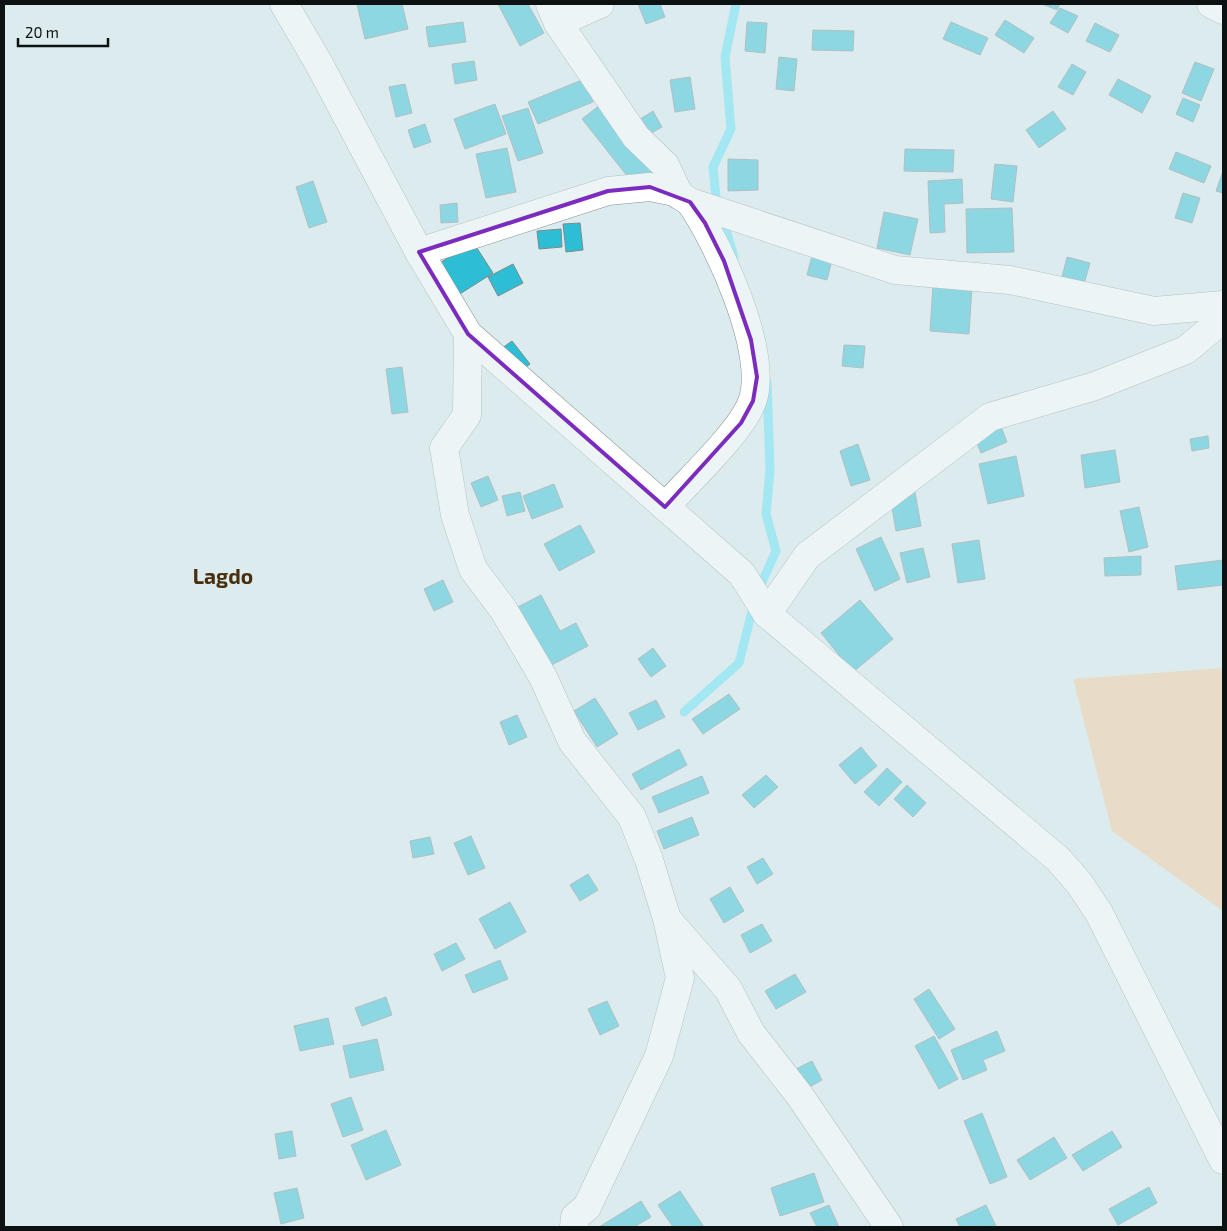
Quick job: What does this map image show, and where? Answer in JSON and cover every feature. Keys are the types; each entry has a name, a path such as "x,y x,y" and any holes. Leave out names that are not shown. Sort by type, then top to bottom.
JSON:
{"street":[{"path":"284,4 318,62 419,252 468,334 742,574 767,614 1058,859 1079,883 1099,913 1223,1160"},
{"path":"600,4 554,13 636,137 665,165 685,198 705,224 724,261 751,340 757,377 753,401 741,423 665,507"},
{"path":"1211,4 1223,10"},
{"path":"419,252 608,191 650,187 895,270 1010,280 1154,311 1223,305"},
{"path":"767,614 807,556 990,417 1095,386 1186,350 1223,319"},
{"path":"468,334 467,415 444,448 458,524 473,569 503,609 543,677 572,741 632,817 649,860 668,919 680,978 659,1056 587,1207 575,1217 574,1227"},
{"path":"668,919 728,989 751,1033 800,1096 889,1227"}],"highlighted area":[{"path":"650,187 690,202 705,223 724,261 751,340 757,377 753,401 741,423 665,507 468,334 419,252 608,191"}],"shaded area":[{"path":"1223,668 1223,911 1112,831 1073,679"}],"building":[{"path":"357,4 402,4 408,29 365,39"},
{"path":"498,4 528,4 544,33 520,46"},
{"path":"638,4 660,4 665,17 646,24"},
{"path":"1042,4 1060,4 1057,10"},
{"path":"1060,8 1078,16 1068,33 1050,23"},
{"path":"1005,20 1034,38 1024,53 995,35"},
{"path":"463,22 466,42 429,47 426,27"},
{"path":"747,22 767,23 765,53 745,51"},
{"path":"951,22 988,38 980,55 943,39"},
{"path":"1095,23 1119,35 1110,52 1086,41"},
{"path":"813,30 854,31 853,51 812,50"},
{"path":"779,57 797,59 794,91 776,89"},
{"path":"474,61 477,80 455,84 452,64"},
{"path":"1195,62 1214,69 1201,101 1182,93"},
{"path":"1072,64 1086,72 1073,95 1058,87"},
{"path":"690,77 695,109 675,112 670,80"},
{"path":"584,79 593,102 538,124 528,102"},
{"path":"1118,79 1151,96 1142,113 1109,95"},
{"path":"405,84 412,113 396,117 389,87"},
{"path":"1183,98 1200,105 1193,122 1176,114"},
{"path":"495,104 506,134 465,149 454,119"},
{"path":"600,105 652,173 635,186 582,119"},
{"path":"528,108 543,153 518,161 502,116"},
{"path":"653,111 662,127 646,136 637,121"},
{"path":"1053,111 1066,129 1039,148 1026,130"},
{"path":"425,124 431,142 414,148 408,130"},
{"path":"507,148 516,192 486,198 476,154"},
{"path":"905,149 954,150 953,172 904,171"},
{"path":"1176,152 1211,166 1204,183 1169,169"},
{"path":"728,159 758,160 758,190 728,191"},
{"path":"995,164 1017,166 1013,202 991,199"},
{"path":"1223,171 1223,193 1216,191"},
{"path":"962,179 963,203 944,204 945,232 930,233 928,181"},
{"path":"313,181 327,222 309,228 296,187"},
{"path":"1183,193 1200,198 1192,223 1175,218"},
{"path":"457,203 458,222 441,223 440,205"},
{"path":"1012,208 1014,252 967,253 966,209"},
{"path":"884,212 918,219 910,255 877,248"},
{"path":"580,223 583,250 566,252 563,224"},
{"path":"561,229 562,247 539,249 537,231"},
{"path":"473,242 493,273 455,297 435,266"},
{"path":"813,252 833,256 827,280 807,275"},
{"path":"1067,257 1090,263 1084,284 1062,277"},
{"path":"513,264 523,283 498,296 488,277"},
{"path":"933,284 972,287 969,334 930,331"},
{"path":"512,341 530,364 515,375 498,351"},
{"path":"844,345 865,346 863,368 842,366"},
{"path":"402,367 408,412 392,414 386,369"},
{"path":"1000,424 1007,442 981,453 974,436"},
{"path":"1208,436 1209,448 1192,451 1190,439"},
{"path":"858,444 870,480 851,486 840,451"},
{"path":"1115,450 1120,482 1085,488 1081,455"},
{"path":"1016,456 1024,496 988,504 979,464"},
{"path":"488,476 498,500 481,507 471,483"},
{"path":"554,484 563,507 532,519 523,496"},
{"path":"520,492 525,511 507,516 502,496"},
{"path":"915,492 921,526 896,531 890,496"},
{"path":"1139,507 1148,547 1129,552 1120,511"},
{"path":"580,525 595,552 559,571 544,544"},
{"path":"881,537 900,579 875,591 856,549"},
{"path":"979,540 985,579 958,583 952,544"},
{"path":"923,548 930,577 907,583 900,553"},
{"path":"1141,556 1141,575 1105,576 1104,558"},
{"path":"1223,560 1223,585 1178,590 1175,566"},
{"path":"443,580 453,602 434,611 424,589"},
{"path":"541,595 560,631 576,623 588,646 544,669 512,610"},
{"path":"860,600 893,639 853,672 821,633"},
{"path":"653,648 666,666 651,677 638,659"},
{"path":"729,694 740,709 703,734 692,719"},
{"path":"595,698 618,734 597,747 574,711"},
{"path":"656,700 665,717 638,730 629,713"},
{"path":"517,715 527,737 509,745 500,722"},
{"path":"861,747 877,766 855,784 839,765"},
{"path":"679,749 687,765 641,790 632,774"},
{"path":"887,768 902,782 879,806 864,792"},
{"path":"766,775 778,787 754,808 742,795"},
{"path":"702,776 709,793 659,813 652,797"},
{"path":"907,785 926,803 913,817 894,799"},
{"path":"692,817 699,835 664,849 657,831"},
{"path":"471,836 485,868 468,875 454,843"},
{"path":"430,837 434,854 413,858 410,841"},
{"path":"763,858 773,874 757,884 747,867"},
{"path":"588,874 598,890 580,901 570,885"},
{"path":"730,887 744,911 724,923 710,899"},
{"path":"510,902 526,932 495,949 479,919"},
{"path":"762,924 772,941 750,953 741,935"},
{"path":"456,943 465,959 442,971 434,954"},
{"path":"500,960 508,979 473,993 465,975"},
{"path":"795,974 806,992 776,1009 765,991"},
{"path":"929,989 955,1029 939,1039 914,999"},
{"path":"386,997 392,1015 362,1026 355,1008"},
{"path":"607,1001 619,1026 600,1035 588,1009"},
{"path":"328,1018 334,1044 300,1051 294,1026"},
{"path":"997,1031 1005,1051 983,1060 987,1070 963,1080 951,1050"},
{"path":"934,1036 958,1079 939,1089 915,1046"},
{"path":"377,1039 384,1070 350,1078 343,1046"},
{"path":"812,1061 822,1080 806,1089 796,1069"},
{"path":"351,1097 363,1130 343,1137 331,1104"},
{"path":"982,1113 1007,1177 990,1184 964,1121"},
{"path":"386,1130 401,1165 366,1180 351,1145"},
{"path":"292,1131 296,1156 279,1159 275,1134"},
{"path":"1112,1131 1122,1147 1083,1171 1072,1155"},
{"path":"1054,1137 1067,1158 1030,1180 1017,1160"},
{"path":"814,1173 824,1202 780,1216 771,1188"},
{"path":"1149,1187 1157,1203 1118,1225 1109,1209"},
{"path":"297,1188 304,1218 281,1224 274,1193"},
{"path":"680,1191 704,1227 673,1227 658,1205"},
{"path":"641,1201 651,1217 634,1227 599,1227"},
{"path":"829,1205 839,1227 817,1227 810,1213"},
{"path":"986,1205 996,1226 960,1227 956,1219"}],"waterway":[{"path":"734,257 716,197 713,167 731,129 725,57 736,4"},
{"path":"758,591 776,551 766,514 770,470 767,382"},
{"path":"684,712 739,663 754,603"}],"district":[{"name":"Lagdo","path":"223,575"}]}
